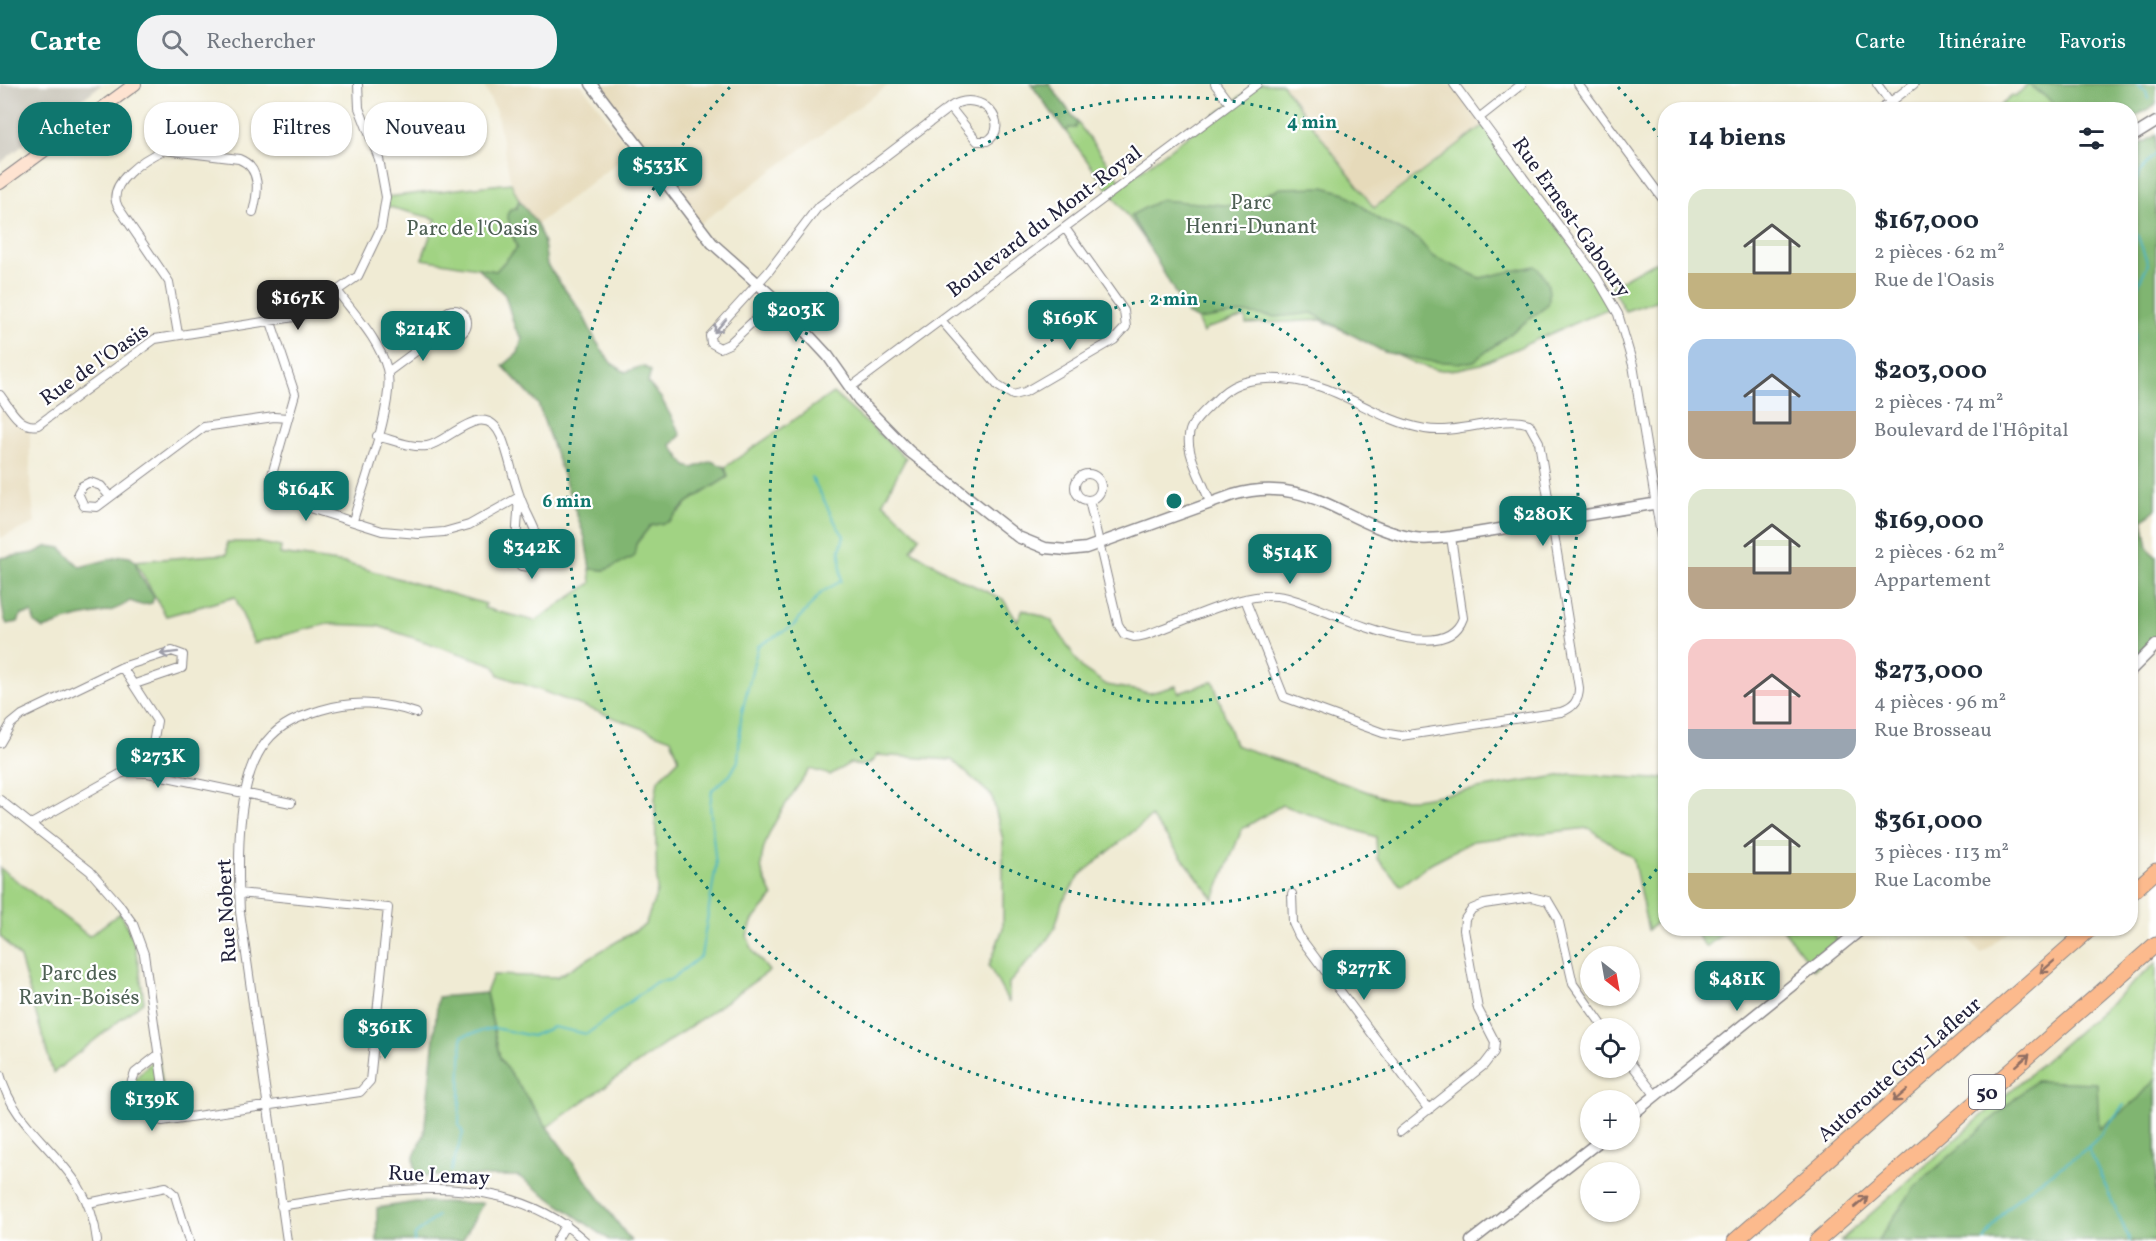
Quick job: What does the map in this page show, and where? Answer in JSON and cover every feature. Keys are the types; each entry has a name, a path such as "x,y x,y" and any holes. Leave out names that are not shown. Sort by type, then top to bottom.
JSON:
{"highway":[{"path":"2138,887 2156,871"},
{"name":"Autoroute Guy-Lafleur","path":"1735,1241 2082,936"},
{"name":"50","path":"1817,1241 2156,944"}],"main road":[{"path":"0,183 134,84"}],"street":[{"name":"Rue de l'Oasis","path":"0,395 18,419 30,427 43,423 149,343 178,334 271,322 307,314 338,292 363,269 385,212 381,166 359,108 358,84"},
{"path":"591,84 712,243 728,260 759,282 776,300 828,356 859,400 909,451 1018,537 1036,546 1057,550 1098,546 1210,503 1256,489 1284,489 1307,495 1403,535 1424,539 1451,537 1658,503"},
{"path":"1215,84 1230,104"},
{"name":"Boulevard du Mont-Royal","path":"851,387 1257,84"},
{"name":"Rue Ernest-Gaboury","path":"1454,84 1596,276 1618,314 1630,351 1658,493"},
{"path":"1479,118 1522,84"},
{"path":"1578,84 1658,193"},
{"path":"1877,84 1890,102 1914,84"},
{"path":"776,300 729,344 720,348 711,344 710,336 759,282 818,208 950,107 965,99 978,102 995,119 998,125 995,135 987,141 978,141 950,107"},
{"path":"2138,133 2156,122"},
{"path":"178,334 169,282 118,207 114,198 116,188 123,179 164,150 240,159 249,164 256,179 257,193 253,212"},
{"path":"941,320 998,386 1013,395 1025,392 1114,340 1126,327 1124,311 1065,228"},
{"path":"338,292 377,346 388,372 387,396 352,521"},
{"path":"271,322 294,386 294,402 271,478 274,494 284,502 395,533 444,532 468,525 519,497"},
{"path":"388,372 443,331"},
{"path":"1210,503 1190,450 1189,437 1192,426 1232,386 1253,380 1292,378 1316,384 1404,423 1426,430 1459,430 1516,420 1529,424 1539,442 1552,520 1579,688 1575,703 1561,711 1401,736 1383,733 1292,702 1281,693 1245,599"},
{"path":"110,497 204,427 274,417 288,418"},
{"path":"377,436 414,446 428,446 466,423 482,421 488,423 501,436 519,497 542,552 539,562 531,567 521,566 515,558 519,497"},
{"path":"1089,500 1118,624 1128,636 1140,637 1245,599 1264,595 1282,596 1402,638 1419,640 1448,635 1458,629 1463,618 1451,537"},
{"path":"2138,663 2156,645"},
{"path":"0,743 11,724 22,715 122,667 172,651 183,655 182,668 135,684"},
{"path":"122,667 157,721 148,773"},
{"name":"Rue Nobert","path":"287,1241 266,1107 239,893 239,862 246,794 261,749 274,733 296,718 341,705 366,702 416,713"},
{"path":"31,824 120,774 133,772 148,773 291,803"},
{"path":"0,800 90,871 133,924 144,954 168,1120"},
{"path":"158,1054 135,1073 129,1089 153,1118 168,1120 266,1107 360,1092 367,1087 370,1081 388,908 239,893"},
{"path":"1292,894 1293,923 1299,936 1429,1110"},
{"path":"1400,1132 1484,1065 1494,1052 1495,1042 1478,1009 1464,930 1468,914 1478,906 1531,897 1548,901 1557,918 1573,984 1597,1018"},
{"path":"1640,1109 1853,936"},
{"path":"0,1074 8,1097 19,1115 63,1162 88,1203 97,1241"},
{"path":"1640,1075 1656,1096"},
{"path":"1471,1241 1588,1150"},
{"path":"88,1203 166,1186 175,1194 189,1241"},
{"name":"Rue Lemay","path":"281,1206 379,1190 429,1189 507,1197 536,1206 566,1224 585,1241"},
{"path":"556,1241 566,1224"}],"shaded area":[{"path":"0,84 102,84 79,102 18,102 18,149 0,163"},
{"path":"483,84 581,84 632,151 537,224 519,200 511,183 496,111"},
{"path":"591,84 890,84 698,225"},
{"path":"1282,84 1454,84 1484,125 1374,208"},
{"path":"0,395 30,427 30,481 35,523 0,538"},
{"path":"1967,936 2003,936 1981,954"}],"green space":[{"name":"Parc Henri-Dunant","path":"1031,84 1049,84 1123,184 1257,84 1282,84 1374,208 1484,125 1614,306 1481,364 1453,370 1436,370 1414,363 1321,320 1246,324 1245,317 1208,328 1203,333 1189,300"},
{"path":"1031,84 1049,84 1077,122 1076,128 1069,128 1066,132"},
{"path":"2029,84 2052,102 2005,102 2012,96 2015,97"},
{"path":"2029,84 2156,84 2156,104 2138,115 2138,102 2052,102"},
{"path":"2156,135 2156,509 2143,520 2148,547 2156,557 2156,638 2138,655 2138,146"},
{"name":"Parc de l'Oasis","path":"511,183 519,200 509,226 517,248 496,271 422,259 436,219 385,206 386,197"},
{"path":"1324,187 1345,193 1380,220 1418,239 1432,256 1480,278 1535,266 1543,274 1547,283 1548,305 1474,361 1463,363 1428,361 1384,352 1312,313 1276,317 1243,313 1198,320 1187,314 1131,215 1160,200 1237,206 1281,188"},
{"path":"519,200 537,224 544,243 547,265 582,313 596,341 611,363 625,372 643,366 651,371 648,383 661,398 681,435 671,445 686,466 693,468 711,461 725,467 728,477 688,502 668,522 650,526 636,544 634,557 605,570 590,569 585,538 538,404 503,366 518,353 522,338 515,328 505,295 478,268 496,271 517,248 507,215 510,209 517,208"},
{"path":"1658,262 1658,300 1625,311 1611,286"},
{"path":"833,393 906,458 883,502 920,537 911,550 955,577 1003,599 1017,621 1023,609 1051,620 1082,668 1107,685 1150,693 1176,686 1179,693 1213,681 1235,745 1388,799 1415,799 1571,774 1658,778 1658,921 1648,930 1633,858 1588,828 1473,841 1431,863 1401,886 1377,858 1376,837 1282,805 1242,829 1214,899 1151,817 1080,875 1062,902 1055,928 1044,944 1009,983 1009,1003 989,966 1003,928 1003,840 992,796 952,760 877,755 869,764 850,763 830,775 810,769 786,803 770,832 762,859 762,871 773,897 753,920 747,936 753,951 769,971 547,1127 500,1058 486,993 493,975 557,977 645,925 657,892 655,799 658,780 679,759 671,739 499,675 494,665 378,626 327,624 254,643 235,597 166,616 135,561 227,554 227,542 256,542 281,547 280,554 345,563 486,604 484,608 535,621 591,583 590,569 605,570 636,544 650,526 681,511 688,502 728,477 725,467"},
{"path":"48,546 61,548 80,567 122,556 130,557 135,561 139,574 154,597 152,603 141,605 130,601 110,611 71,619 43,629 35,623 32,613 21,615 18,622 7,624 2,603 0,558 34,553"},
{"name":"Parc des Ravin-Boisés","path":"0,868 89,936 120,913 134,945 144,1001 53,1073 20,958 0,936"},
{"path":"1697,936 1719,936 1706,947"},
{"path":"1788,936 1834,936 1842,946 1814,969"},
{"path":"2156,963 2156,1241 1840,1241"},
{"path":"486,993 500,1058 547,1127 631,1241 611,1241 518,1176 415,1176 414,1156 424,1135 438,997"},
{"path":"158,1055 168,1120 157,1120 130,1084"},
{"path":"2156,1078 2156,1241 1877,1241 1915,1187 2035,1081 2097,1083 2099,1129 2136,1101"},
{"path":"416,1202 483,1203 462,1241 377,1241 377,1208"}],"waterway":[{"path":"2137,84 2146,91 2148,99"},
{"path":"2138,177 2156,154"},
{"path":"2138,237 2148,264 2138,285"},
{"path":"451,1171 463,1133 459,1125 462,1036 494,1028 532,1036 553,1027 587,1034 656,982 670,980 701,956 716,866 710,806 712,790 730,775 738,761 741,716 758,646 793,626 822,592 841,581 840,550 844,536 811,477"},
{"path":"1984,1241 2006,1209 2092,1144 2124,1105"},
{"path":"2088,1147 2130,1241"},
{"path":"414,1241 415,1235 437,1216"}]}
